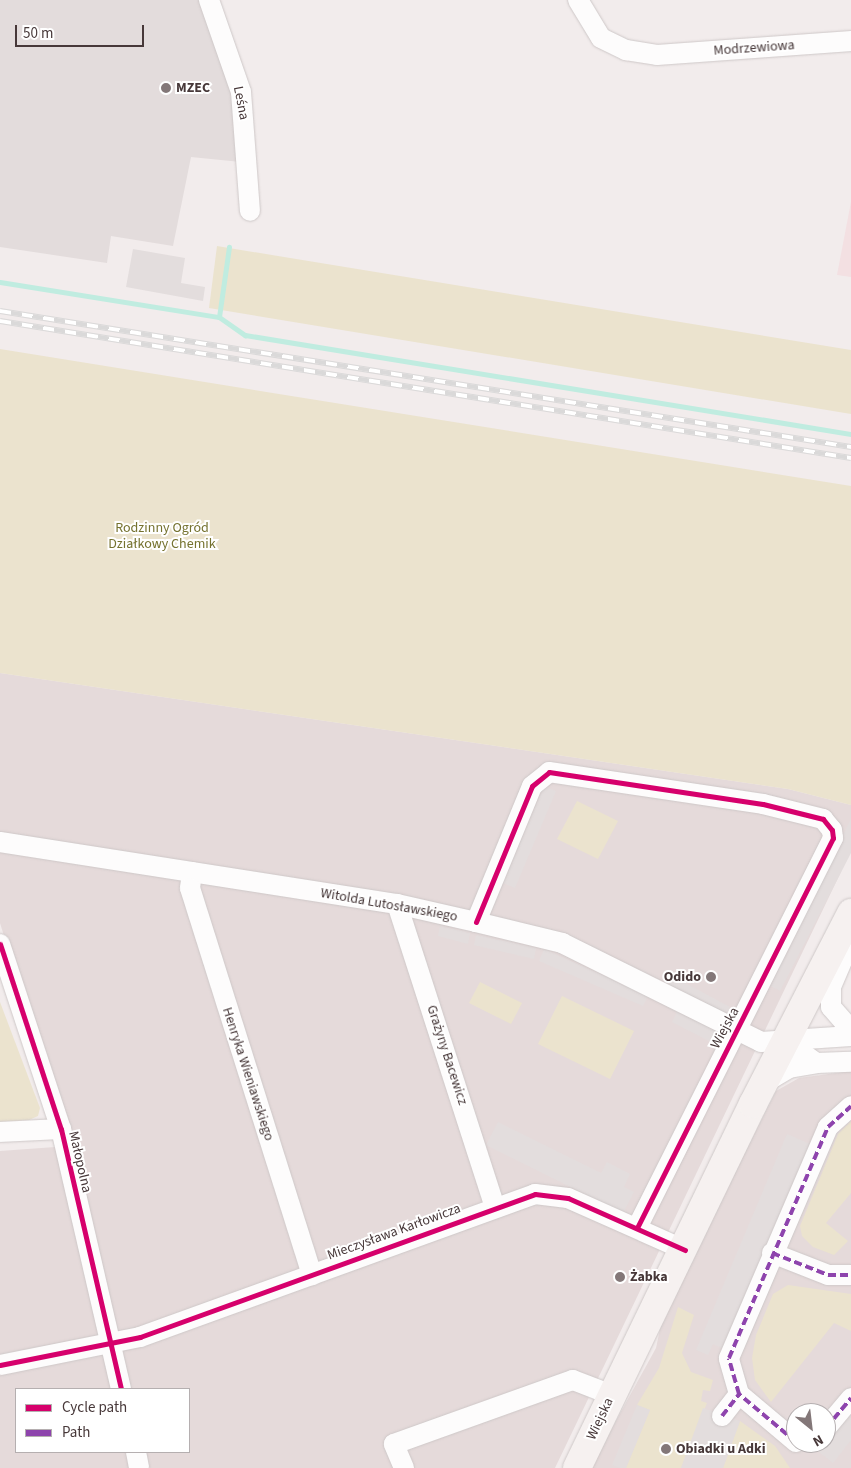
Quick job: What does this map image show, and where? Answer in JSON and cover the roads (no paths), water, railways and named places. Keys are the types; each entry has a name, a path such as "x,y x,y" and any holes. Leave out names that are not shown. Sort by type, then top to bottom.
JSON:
{"main road":[{"name":"Wiejska","path":"577,1468 764,1083 851,914"}],"street":[{"name":"Leśna","path":"209,0 241,92 250,211"},
{"name":"Modrzewiowa","path":"578,0 601,38 626,50 657,55 851,41"},
{"name":"Wiejska","path":"476,922 532,786 549,772 763,804 823,819 833,838 637,1228"},
{"name":"Witolda Lutosławskiego","path":"0,842 397,904 476,922 562,943 761,1042 786,1041 808,1036 851,1036"},
{"name":"Henryka Wieniawskiego","path":"192,872 190,888 312,1275"},
{"name":"Grażyny Bacewicz","path":"397,904 495,1207"},
{"path":"851,940 831,994 831,1006 851,1030"},
{"name":"Małopolna","path":"0,944 61,1130 121,1388"},
{"path":"786,1041 816,1063"},
{"path":"764,1083 789,1068 816,1063 851,1062"},
{"path":"786,1435 739,1394 729,1358 772,1253 828,1126 851,1106"},
{"path":"0,1132 61,1130"},
{"name":"Mieczysława Karłowicza","path":"0,1365 110,1345 312,1275 535,1194 558,1195 684,1250"},
{"path":"772,1253 828,1275 851,1275"},
{"path":"404,1468 394,1444 572,1380 612,1395"},
{"path":"722,1416 739,1394"},
{"path":"836,1416 851,1398"},
{"path":"136,1453 139,1468"}],"waterway":[{"path":"219,317 229,247"},
{"path":"0,282 219,317 245,335 851,434"}],"railway":[{"path":"0,311 851,447"},
{"path":"0,321 851,458"}],"place":[{"name":"MZEC","path":"166,88"},
{"name":"Odido","path":"711,977"},
{"name":"Żabka","path":"620,1277"},
{"name":"Obiadki u Adki","path":"666,1449"}],"park label":[{"name":"Rodzinny Ogród Działkowy Chemik","path":"162,536"}]}
